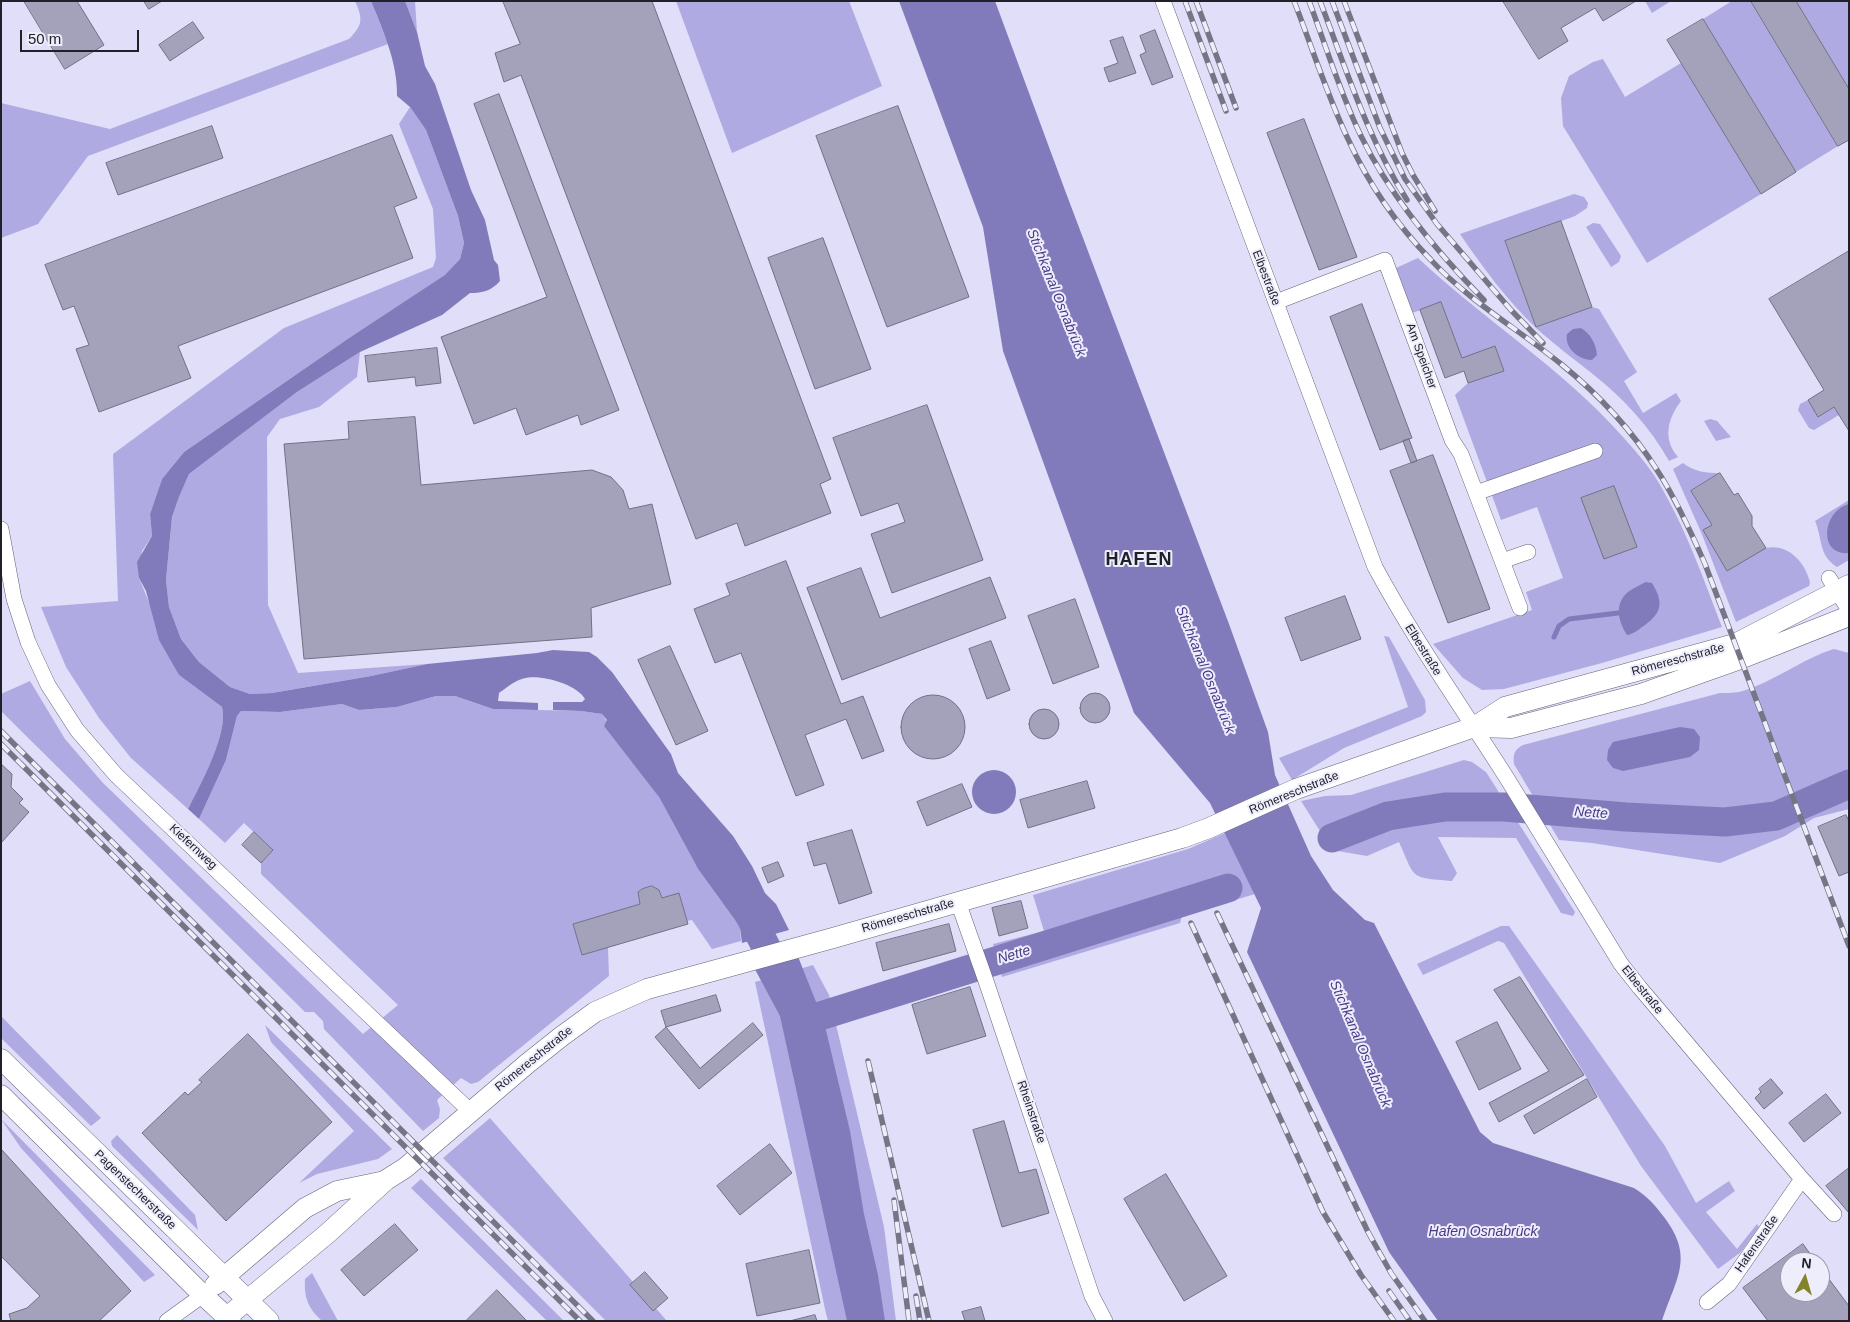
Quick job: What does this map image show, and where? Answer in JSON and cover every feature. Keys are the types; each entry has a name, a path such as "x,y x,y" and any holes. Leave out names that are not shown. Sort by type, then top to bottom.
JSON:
{"main road":[{"name":"Römereschstraße","path":"227,1319 328,1233 386,1180 405,1168 535,1057 596,1012 647,989 795,949 1182,838 1210,828 1296,789 1474,727 1505,707 1735,644 1838,585"},
{"name":"Römereschstraße","path":"1474,727 1512,728 1641,694 1740,659 1849,616"},
{"name":"Pagenstecherstraße","path":"1,1059 269,1321"},
{"name":"Pagenstecherstraße","path":"1,1095 227,1319"},
{"name":"Römereschstraße","path":"203,1295 305,1208 337,1191 386,1180"}],"street":[{"name":"Elbestraße","path":"1162,1 1375,567 1413,635 1508,780 1621,964 1802,1179 1834,1214"},
{"name":"Am Speicher","path":"1276,302 1385,260 1452,440 1462,454 1520,608"},
{"path":"1476,494 1595,451"},
{"name":"Kiefernweg","path":"1,529 14,599 28,642 48,685 77,730 116,775 470,1111"},
{"path":"1502,560 1528,552"},
{"path":"1838,585 1849,610"},
{"name":"Rheinstraße","path":"958,902 1092,1296 1105,1321"},
{"name":"Hafenstraße","path":"1707,1302 1730,1284 1802,1179"},
{"path":"167,1321 203,1295"}],"shaded area":[{"path":"355,1 371,1 388,44 88,156 38,224 1,238 1,103 110,129 349,39 357,30 360,22"},
{"path":"405,1 415,1 417,32"},
{"path":"676,1 849,1 882,86 732,153"},
{"path":"1645,1 1671,1 1652,13"},
{"path":"1732,1 1751,1 1838,146 1796,172 1703,19"},
{"path":"1796,1 1849,1 1849,89"},
{"path":"1603,59 1625,97 1681,63 1761,194 1647,263 1563,126 1561,98 1569,76 1593,62"},
{"path":"410,107 426,130 458,216 464,243 460,259 446,275 349,338 184,452 162,479 150,514 152,536 142,551 139,578 179,675 222,707 221,731 212,759 188,809 131,758 99,718 66,667 41,607 118,601 113,454 284,328 433,267 436,258 433,209 399,124"},
{"path":"1574,194 1584,197 1588,203 1587,208 1575,216 1505,242 1536,327 1592,307 1599,309 1637,372 1624,381 1643,413 1676,393 1681,401 1670,421 1668,436 1673,450 1678,457 1669,461 1645,425 1626,404 1605,384 1537,329 1516,307 1460,234"},
{"path":"1593,223 1600,224 1621,256 1619,262 1611,267 1586,227"},
{"path":"1418,258 1469,303 1575,389 1600,412 1639,456 1665,493 1692,550 1722,627 1602,663 1504,689 1482,690 1463,678 1433,644 1532,610 1526,592 1563,578 1537,507 1501,520 1455,395 1468,383 1503,371 1462,358 1441,303 1412,313 1396,268"},
{"path":"360,352 357,377 319,407 280,419 267,437 268,605 298,673 427,664 272,693 250,694 230,687 199,662 181,639 169,607 166,580 172,517 179,497 189,474 297,392"},
{"path":"1808,400 1818,416 1834,407 1839,415 1814,430 1809,428 1798,410 1800,404"},
{"path":"1710,419 1717,421 1731,437 1716,441 1704,421"},
{"path":"1683,463 1701,471 1720,473 1691,491 1712,525 1766,548 1774,547 1788,551 1800,561 1808,575 1809,586 1736,622 1701,532 1673,469"},
{"path":"1849,500 1849,560 1837,567 1824,552 1815,521"},
{"path":"1384,636 1389,637 1425,700 1426,712 1422,716 1344,748 1292,780 1279,758 1408,707"},
{"path":"1834,649 1849,653 1849,809 1814,818 1785,836 1720,863 1592,843 1559,840 1514,764 1515,753 1523,745 1720,693 1739,692 1764,683 1822,653"},
{"path":"30,681 65,739 103,783 363,1034 398,1005 261,874 261,863 273,850 244,823 225,843 199,819 226,760 237,716 241,711 280,712 342,704 359,710 397,707 436,696 455,696 493,709 581,711 602,714 659,797 698,869 740,927 741,941 712,949 692,920 687,921 679,894 662,898 659,890 652,886 638,892 640,904 573,924 582,955 608,947 609,976 478,1082 471,1084 461,1078 437,1100 440,1109 439,1118 423,1131 324,1029 323,1021 314,1012 305,1012 1,711 1,694"},
{"path":"1464,760 1472,762 1486,772 1575,912 1573,916 1561,913 1516,838 1438,837 1457,873 1452,881 1428,879 1421,877 1412,870 1399,842 1367,856 1332,850 1301,801 1325,796 1351,795"},
{"path":"1225,833 1255,894 1182,916 1180,923 1002,977 993,944 1044,931 1033,895 1188,849"},
{"path":"1501,926 1509,926 1665,1146 1696,1203 1729,1181 1735,1191 1706,1212 1737,1249 1757,1224 1759,1227 1741,1252 1718,1269 1641,1166 1504,943 1498,941 1423,975 1417,964"},
{"path":"813,965 829,995 884,1227 896,1321 828,1321 825,1309 755,982"},
{"path":"1,1016 101,1118 91,1126 1,1038"},
{"path":"265,1025 392,1149 378,1159 317,1174 299,1183 354,1131 271,1042"},
{"path":"490,1118 667,1321 606,1321 443,1158"},
{"path":"1,1119 155,1275 144,1282 21,1148"},
{"path":"117,1135 195,1215 198,1230 112,1146 111,1141"},
{"path":"421,1179 564,1321 547,1321 411,1188"},
{"path":"312,1273 338,1321 322,1321 310,1307 305,1292 305,1279"}],"water":[{"path":"371,1 405,1 417,32 425,66 435,84 471,190 485,220 494,260 498,265 500,281 486,291 470,293 442,315 360,352 297,392 189,474 172,517 166,580 169,607 181,639 199,662 230,687 250,694 272,693 427,664 553,650 589,652 612,672 671,754 678,773 733,836 752,866 765,893 776,904 789,930 742,943 740,927 698,869 659,797 604,726 607,720 602,714 553,710 553,702 582,702 585,699 566,684 547,679 537,677 522,679 499,693 498,701 538,703 538,710 493,709 455,696 436,696 397,707 359,710 342,704 280,712 241,711 237,716 226,760 199,819 188,809 212,759 223,718 222,707 179,675 159,640 146,591 139,578 137,562 152,536 150,514 162,479 184,452 349,338 445,275 460,259 464,243 458,216 426,130 410,107 397,96 397,84 392,59"},
{"name":"Hafen Osnabrück","path":"899,1 995,1 1229,624 1268,732 1275,775 1311,856 1333,890 1365,920 1374,923 1480,1132 1493,1143 1634,1188 1643,1194 1664,1217 1679,1244 1681,1257 1677,1280 1662,1321 1438,1321 1389,1252 1247,952 1261,908 1210,803 1134,713 1003,351 983,227"},
{"path":"1581,328 1590,336 1595,347 1597,355 1592,360 1582,358 1568,344 1567,334 1573,329"},
{"path":"1849,504 1849,553 1839,552 1832,548 1828,541 1827,532 1833,515 1840,508"},
{"path":"1646,582 1652,583 1656,589 1659,601 1658,611 1645,625 1627,635 1621,624 1619,607 1628,592"},
{"path":"1680,727 1694,729 1700,737 1699,750 1690,757 1623,771 1613,768 1607,760 1608,750 1613,742"},
{"path":"994,770 1006,774 1012,780 1016,792 1012,804 1006,810 994,814 982,810 976,804 972,792 976,780 982,774"},
{"path":"795,949 824,1022 850,1131 885,1321 847,1321 780,1016 750,960"}],"building":[{"path":"24,1 77,1 104,45 65,69"},
{"path":"144,1 162,1 149,9"},
{"path":"503,1 652,1 831,479 820,484 831,513 745,546 737,523 696,539 521,75 504,82 495,53 520,44"},
{"path":"1503,1 1636,1 1603,21 1595,8 1561,28 1568,41 1539,59"},
{"path":"1751,1 1796,1 1849,89 1849,140 1838,146"},
{"path":"1703,19 1796,172 1761,194 1667,40"},
{"path":"193,22 204,38 170,61 159,45"},
{"path":"1155,30 1173,77 1152,85 1140,55 1146,52 1140,36"},
{"path":"1123,37 1136,73 1109,82 1104,68 1118,63 1110,41"},
{"path":"499,94 619,410 581,425 578,415 526,435 516,408 474,424 441,337 547,297 474,104"},
{"path":"898,106 969,297 887,327 816,136"},
{"path":"1304,119 1357,257 1319,270 1267,133"},
{"path":"212,126 223,158 118,195 106,163"},
{"path":"392,135 417,198 394,207 413,258 178,346 191,378 99,412 76,349 89,345 74,306 63,310 45,265"},
{"path":"1561,221 1592,307 1536,327 1505,241"},
{"path":"823,238 871,369 815,389 768,258"},
{"path":"1849,251 1849,431 1834,407 1818,417 1808,400 1824,390 1769,299"},
{"path":"1441,302 1462,358 1495,346 1504,371 1468,383 1464,371 1445,378 1420,310"},
{"path":"1362,304 1412,438 1380,450 1330,317"},
{"path":"437,348 441,383 416,386 415,377 368,382 365,356"},
{"path":"927,405 983,560 892,593 871,534 905,522 898,503 861,516 833,438"},
{"path":"415,417 421,485 592,470 611,477 623,490 629,509 652,504 671,584 591,608 592,637 304,659 284,444 349,439 348,422"},
{"path":"1409,439 1417,461 1411,463 1403,441"},
{"path":"1433,455 1490,609 1448,623 1390,471"},
{"path":"1720,473 1734,495 1738,493 1752,516 1752,526 1766,548 1727,571 1703,530 1712,525 1691,491"},
{"path":"1614,486 1637,547 1604,559 1581,498"},
{"path":"786,561 841,704 863,696 884,751 862,759 846,719 805,735 824,785 796,796 741,653 715,663 694,609 730,595 726,584"},
{"path":"861,568 880,618 990,577 1006,618 842,680 807,588"},
{"path":"1345,596 1361,639 1301,661 1285,618"},
{"path":"1075,599 1099,667 1053,684 1028,616"},
{"path":"991,641 1010,690 987,699 969,649"},
{"path":"670,646 708,731 676,745 638,660"},
{"path":"1095,693 1106,697 1110,708 1106,719 1095,723 1084,719 1080,708 1084,697"},
{"path":"933,695 945,697 956,704 963,715 965,727 963,739 956,750 945,757 933,759 921,757 910,750 903,739 901,727 903,715 910,704 921,697"},
{"path":"1044,709 1055,713 1059,724 1055,735 1044,739 1033,735 1029,724 1033,713"},
{"path":"1,764 12,774 11,787 23,799 19,803 29,812 1,843"},
{"path":"1087,781 1095,808 1028,828 1020,800"},
{"path":"962,784 972,807 927,826 917,802"},
{"path":"1846,815 1849,821 1849,872 1839,876 1818,827"},
{"path":"852,830 872,893 839,904 826,863 814,866 807,843"},
{"path":"254,832 273,850 261,863 242,845"},
{"path":"778,862 784,876 768,883 762,868"},
{"path":"652,886 659,890 662,898 679,893 688,924 582,955 573,924 640,904 638,892"},
{"path":"1021,901 1028,928 999,936 992,908"},
{"path":"949,924 956,951 883,971 876,943"},
{"path":"1520,977 1584,1075 1499,1122 1489,1103 1549,1071 1494,990"},
{"path":"970,987 986,1036 927,1054 912,1005"},
{"path":"716,995 721,1011 666,1027 661,1011"},
{"path":"1497,1022 1521,1069 1479,1090 1456,1042"},
{"path":"753,1023 763,1035 699,1089 655,1037 666,1027 700,1068"},
{"path":"248,1034 332,1122 226,1221 142,1133 185,1092 188,1095 202,1082 199,1080"},
{"path":"1587,1079 1597,1097 1534,1134 1524,1116"},
{"path":"1771,1079 1783,1093 1764,1109 1755,1098 1761,1092 1759,1089"},
{"path":"1826,1094 1841,1113 1804,1142 1789,1123"},
{"path":"1004,1121 1019,1173 1036,1169 1049,1213 1002,1227 973,1130"},
{"path":"770,1144 792,1173 740,1215 717,1186"},
{"path":"1,1149 131,1291 99,1321 11,1321 9,1314 27,1308 40,1296 1,1256"},
{"path":"1849,1168 1849,1213 1826,1186"},
{"path":"1166,1174 1227,1276 1184,1301 1124,1199"},
{"path":"395,1224 418,1250 364,1296 341,1270"},
{"path":"1803,1244 1809,1252 1792,1252"},
{"path":"809,1250 820,1303 757,1316 746,1264"},
{"path":"1780,1261 1780,1302 1830,1302 1830,1280 1849,1306 1849,1321 1768,1321 1743,1288"},
{"path":"645,1272 668,1298 653,1311 630,1285"},
{"path":"497,1290 527,1321 466,1321"},
{"path":"981,1307 985,1321 965,1321 962,1312"},
{"path":"815,1315 817,1321 790,1321"}],"waterway":[{"path":"1554,637 1559,626 1569,619 1618,613"},
{"name":"Nette","path":"1332,838 1388,816 1445,807 1504,807 1626,817 1725,822 1776,816 1849,784"},
{"name":"Nette","path":"801,1022 1228,888"},
{"path":"743,903 784,981"}],"railway":[{"path":"1185,1 1226,111"},
{"path":"1196,1 1236,108"},
{"path":"1294,1 1326,88 1348,139 1374,187 1406,233 1461,289 1545,351 1588,387 1625,426 1664,481 1683,516 1705,564 1849,946"},
{"path":"1309,1 1346,103 1373,158 1400,202 1432,243 1484,300"},
{"path":"1320,1 1369,128 1393,177 1407,200"},
{"path":"1332,1 1380,128 1405,179 1437,224 1511,310 1543,343"},
{"path":"1344,1 1402,153 1435,211"},
{"path":"1,731 593,1321"},
{"path":"1,744 580,1321"},
{"path":"1217,913 1368,1232 1391,1273 1425,1321"},
{"path":"1191,923 1323,1212 1361,1275 1394,1321"},
{"path":"868,1061 929,1321"},
{"path":"894,1200 909,1321"},
{"path":"1389,1291 1410,1321"},
{"path":"916,1296 920,1321"}],"district":[{"name":"HAFEN","path":"1139,560"}],"water label":[{"name":"Stichkanal Osnabrück","path":"1056,293"},
{"name":"Stichkanal Osnabrück","path":"1205,670"},
{"name":"Stichkanal Osnabrück","path":"1360,1044"}]}
